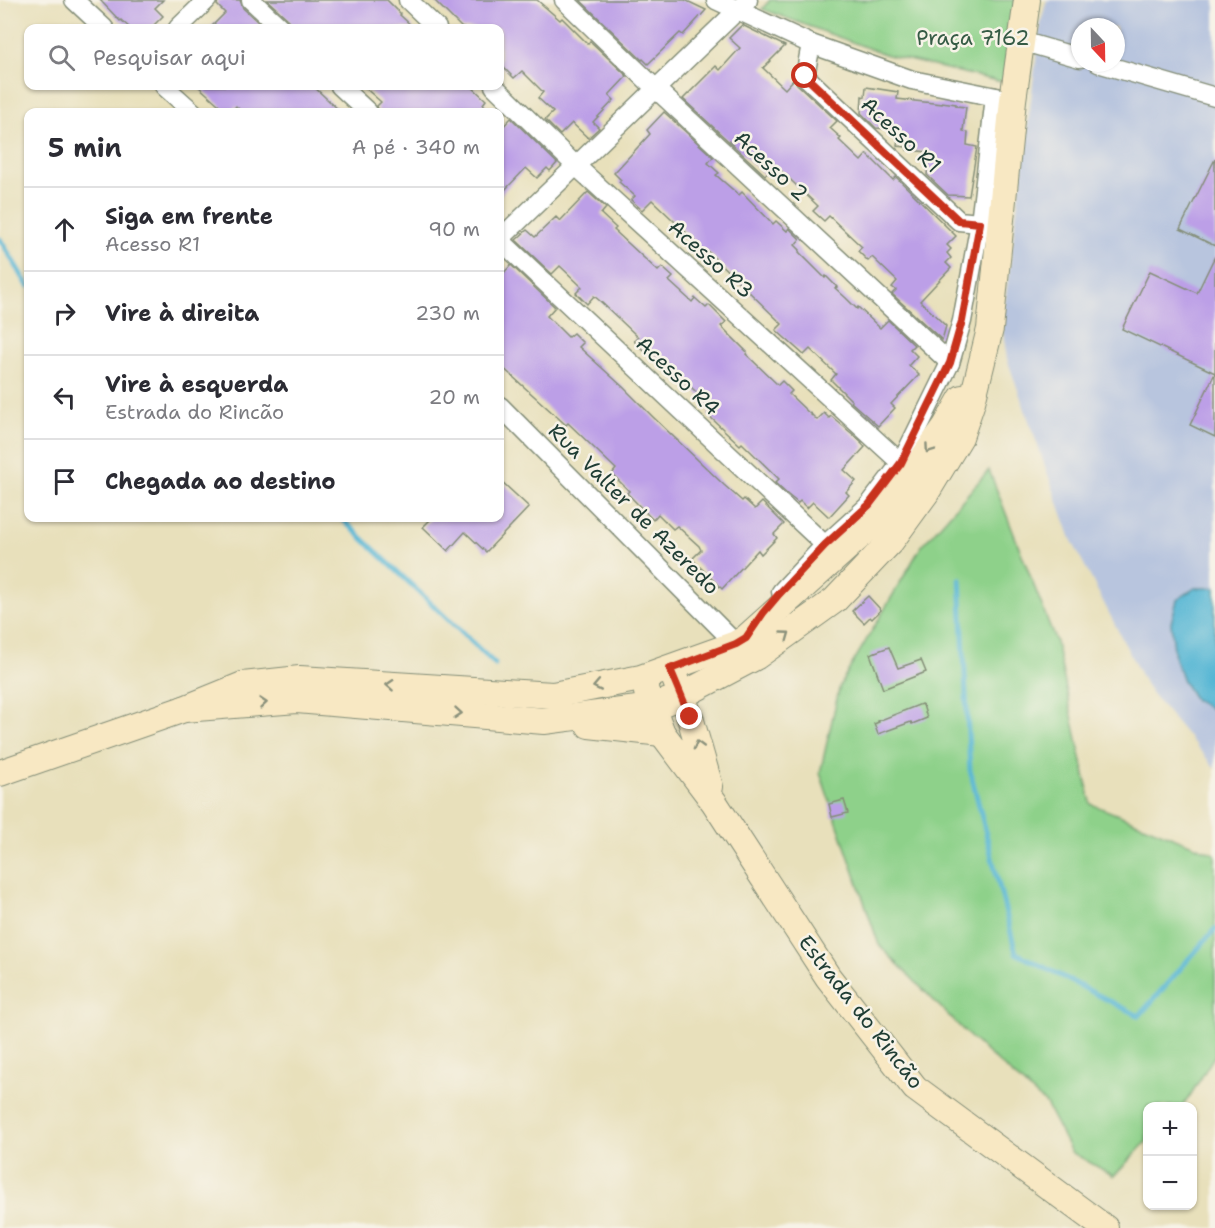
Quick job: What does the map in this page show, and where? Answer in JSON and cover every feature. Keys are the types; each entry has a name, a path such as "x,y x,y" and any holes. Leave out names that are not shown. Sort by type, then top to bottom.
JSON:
{"main road":[{"path":"0,773 184,709 243,685 300,679 553,695 641,678 746,646 835,600 891,541 926,493 960,436 972,402 990,329 990,224 1004,98 1021,41 1028,0"},
{"path":"544,721 653,707 686,706 876,511 946,426 981,363"},
{"name":"Estrada do Rincão","path":"670,669 686,706 714,802"},
{"name":"Estrada do Rincão","path":"641,678 662,733 714,802 828,977 915,1088 1105,1228"},
{"path":"184,709 297,700 662,733"}],"street":[{"path":"74,0 100,24"},
{"path":"182,24 207,0"},
{"path":"251,0 277,24"},
{"path":"408,0 433,24"},
{"name":"Acesso 2","path":"564,0 656,89 950,363"},
{"path":"716,0 743,5 811,44 912,80 1004,98"},
{"path":"504,236 743,5"},
{"path":"1021,41 1071,55"},
{"name":"Acesso R1","path":"811,44 805,76 959,221 990,224"},
{"path":"1125,71 1215,97"},
{"path":"168,90 189,108"},
{"path":"344,90 364,108"},
{"name":"Acesso R3","path":"498,90 576,166 901,463"},
{"path":"746,646 763,613 825,545 876,511 950,363 990,224"},
{"name":"Acesso R4","path":"504,244 825,545"},
{"path":"962,321 990,329"},
{"name":"Rua Valter de Azeredo","path":"504,410 746,646"}],"shaded area":[{"path":"1047,0 1215,0 1215,768 1148,689 1071,539 1007,359 1002,326 1041,21"}],"green space":[{"name":"Praça 7162","path":"770,0 1017,0 1006,83 887,55 762,9"},
{"path":"989,470 1056,642 1091,804 1215,854 1215,1055 1185,1102 1143,1102 1143,1145 1114,1176 1071,1152 1046,1104 973,1040 879,945 820,773 840,685 921,547"}],"water":[{"path":"1195,588 1215,588 1215,711 1195,700 1183,681 1175,658 1171,623 1177,600"}],"building":[{"path":"100,0 163,0 155,8 163,16 155,24 126,24"},
{"path":"218,0 240,0 243,8 260,24 214,24 225,13 217,5"},
{"path":"267,0 387,0 410,24 290,24"},
{"path":"434,0 537,0 560,20 562,18 588,44 590,41 627,76 609,95 614,100 593,122 599,128 588,138 572,123 560,135 545,120 553,112 538,98 543,92 522,71 514,78 504,68 504,24 458,24"},
{"path":"580,0 685,0 706,10 683,35 680,33 648,64"},
{"path":"742,25 785,46 763,68 785,89 794,79 837,121 830,128 841,138 839,140 861,161 867,154 893,180 896,177 956,236 947,245 951,249 947,253 951,258 946,263 951,268 920,301 946,326 942,340 892,294 896,290 892,287 897,281 872,257 868,261 858,251 862,247 829,216 824,221 813,211 818,206 775,165 765,175 683,99 716,66 720,70 740,48 729,38"},
{"path":"866,87 898,92 897,99 942,104 942,102 966,107 963,131 968,132 967,145 977,147 969,196 948,195 927,175 929,152 907,150 907,147 897,146 899,130 876,128 861,113 862,96 865,97"},
{"path":"202,90 317,90 337,108 238,108 236,106 223,108"},
{"path":"368,90 475,90 486,100 483,104 487,108 378,108 381,102"},
{"path":"664,112 713,157 708,163 719,173 716,175 739,195 742,192 773,224 776,221 787,231 789,228 800,239 795,245 800,250 799,252 825,278 826,276 857,309 858,307 880,328 888,320 914,345 910,349 917,356 909,365 919,375 891,404 895,408 878,426 831,380 836,374 810,349 804,355 776,330 782,324 707,251 704,255 692,244 695,241 652,200 642,210 631,200 635,196 619,182 621,180 614,173 650,134 647,130"},
{"path":"511,118 557,163 550,171 547,168 537,178 526,168 504,191 504,126"},
{"path":"1215,159 1215,246 1180,229"},
{"path":"588,192 606,208 601,214 616,228 614,230 658,271 662,267 673,277 669,281 692,302 695,298 706,308 709,305 726,322 721,326 778,385 782,381 792,391 789,394 817,420 824,413 829,418 831,416 862,442 865,447 844,470 856,481 846,492 849,495 829,517 813,502 807,508 800,501 798,503 788,495 775,483 779,479 742,443 740,445 708,415 713,409 708,403 648,347 644,351 634,341 638,337 600,301 594,296 587,304 576,293 582,287 560,266 552,274 516,240 527,230 535,237 556,217 560,221"},
{"path":"1215,256 1215,373 1122,329 1150,271 1197,293"},
{"path":"511,265 555,307 547,316 568,337 573,333 583,343 579,347 724,485 755,509 762,502 784,524 774,534 777,538 761,554 758,550 722,589 692,559 701,550 699,546 677,526 673,529 658,514 653,520 612,474 616,469 568,423 566,425 504,369 504,273"},
{"path":"1215,373 1215,437 1190,425"},
{"path":"504,484 529,507 486,552 465,532 448,551 423,527 428,522 504,522"},
{"path":"868,596 881,610 864,623 852,611"},
{"path":"889,647 898,668 921,660 926,672 883,689 870,654"},
{"path":"921,704 927,718 878,734 874,724 878,721"},
{"path":"844,800 848,813 832,817 829,804"}],"waterway":[{"path":"0,239 24,279"},
{"path":"345,522 495,664"},
{"path":"960,579 970,770 1016,953 1139,1016 1215,929"}],"route":[{"path":"690,717 670,669 746,638 779,594 825,545 869,505 901,463 950,363 962,321 980,223 959,221 805,76"}]}
